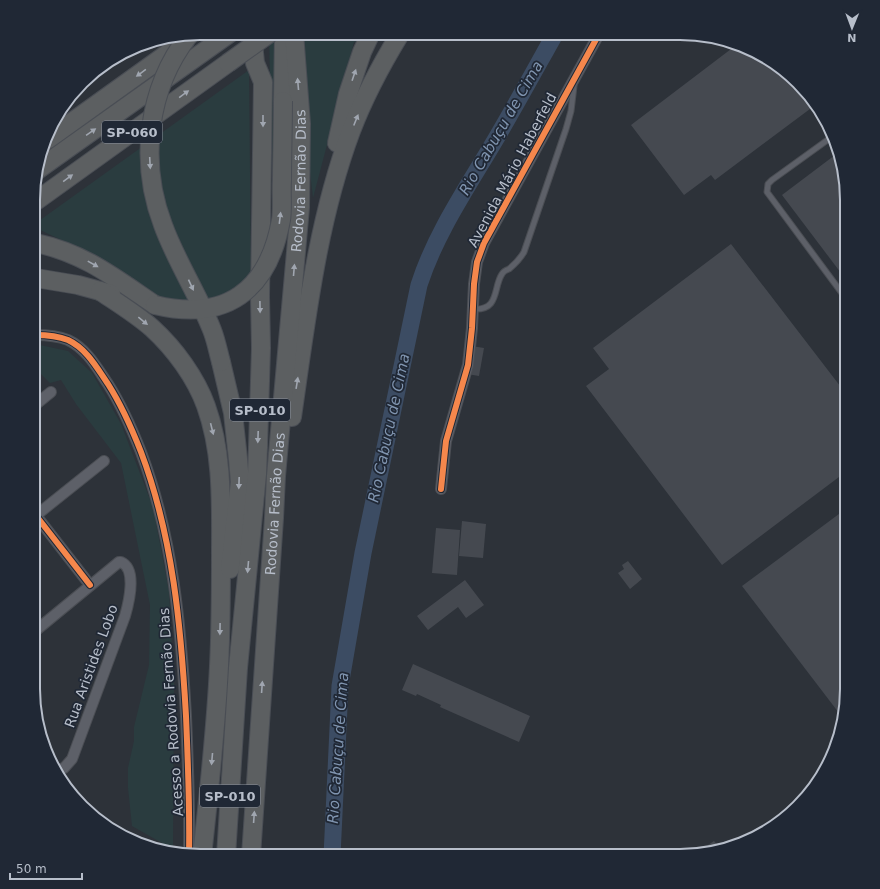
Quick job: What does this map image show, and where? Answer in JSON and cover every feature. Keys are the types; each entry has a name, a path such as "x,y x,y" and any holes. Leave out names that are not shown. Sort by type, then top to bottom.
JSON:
{"highway":[{"path":"185,40 168,69 156,101 150,134 150,166 154,197 163,226 211,329 221,362 233,413 240,482 231,567 221,590"},
{"name":"SP-060","path":"54,135 186,40"},
{"name":"SP-060","path":"44,166 221,40"},
{"name":"Rodovia Fernão Dias","path":"226,849 238,668 258,454 261,348 260,296 263,82 255,63 253,40"},
{"name":"SP-060","path":"40,198 260,40"},
{"path":"40,279 78,285 169,308 194,310 222,305 238,298 245,292 258,278 270,258 276,242 281,218 284,40"},
{"name":"Rodovia Fernão Dias","path":"251,849 276,476 300,206 301,124 295,40"},
{"path":"316,263 315,235 348,94 362,52 368,40"},
{"path":"274,518 284,475 316,263 328,208 351,132 382,64 396,40"},
{"path":"40,244 79,256 99,267 155,305"},
{"path":"100,291 139,317 153,329 188,371 206,406 215,440 221,505 219,666 203,849"}],"street":[{"name":"Avenida Mário Haberfeld","path":"441,489 446,441 468,365 471,345 477,262 484,243 596,40"},
{"name":"Acesso a Rodovia Fernão Dias","path":"40,335 67,340 81,348 93,361 113,392 126,417 150,478 166,535 179,622 184,673 190,822 189,849"},
{"path":"40,401 51,392"},
{"path":"40,511 104,461"},
{"path":"40,521 90,585 40,627"},
{"name":"Rua Aristides Lobo","path":"61,768 72,759 125,616 130,593 129,570 123,562 119,562 90,585"}],"lane":[{"path":"473,309 482,308 493,300 496,296 499,280 502,274 517,262 524,252 566,129 571,111 575,77"},
{"path":"828,139 772,180 768,184 767,192 840,291"}],"shaded area":[{"path":"269,40 276,40 276,66 272,176"},
{"path":"301,40 386,40 354,42 313,198 309,164"},
{"path":"249,70 251,274 224,297 181,303 151,295 91,254 40,230 40,220"},
{"path":"40,345 68,351 92,373 121,424 153,507 169,591 174,683 173,847 162,845 162,843 132,826 128,788 128,768 134,741 134,727 149,665 150,605 121,463 76,404 61,380 50,383 40,373"}],"building":[{"path":"732,48 760,61 777,73 793,87 811,108 715,180 711,175 684,195 631,125"},
{"path":"834,156 840,190 840,272 782,195"},
{"path":"731,244 840,386 840,476 722,565 586,386 609,369 593,348"},
{"path":"472,346 484,348 479,376 467,374"},
{"path":"840,513 840,699 839,712 742,586"},
{"path":"462,521 486,524 483,558 459,556"},
{"path":"436,528 460,530 457,575 432,573"},
{"path":"628,561 642,579 630,589 618,573 624,569 622,565"},
{"path":"465,580 484,605 466,618 458,607 428,630 417,616"},
{"path":"413,664 530,716 519,742 440,707 441,705 417,694 416,696 402,690"},
{"path":"714,841 717,845 709,846 708,845"}],"waterway":[{"name":"Rio Cabuçu de Cima","path":"332,849 340,686 363,553 419,285 434,246 464,191 552,40"}],"cycle path":[{"path":"441,489 446,441 468,365 477,262 484,243 596,40"},
{"path":"40,335 52,336 68,340 81,348 91,359 113,392 122,409 141,452 152,484 168,549 178,616 186,716 189,849"},
{"path":"40,521 90,585"}]}
